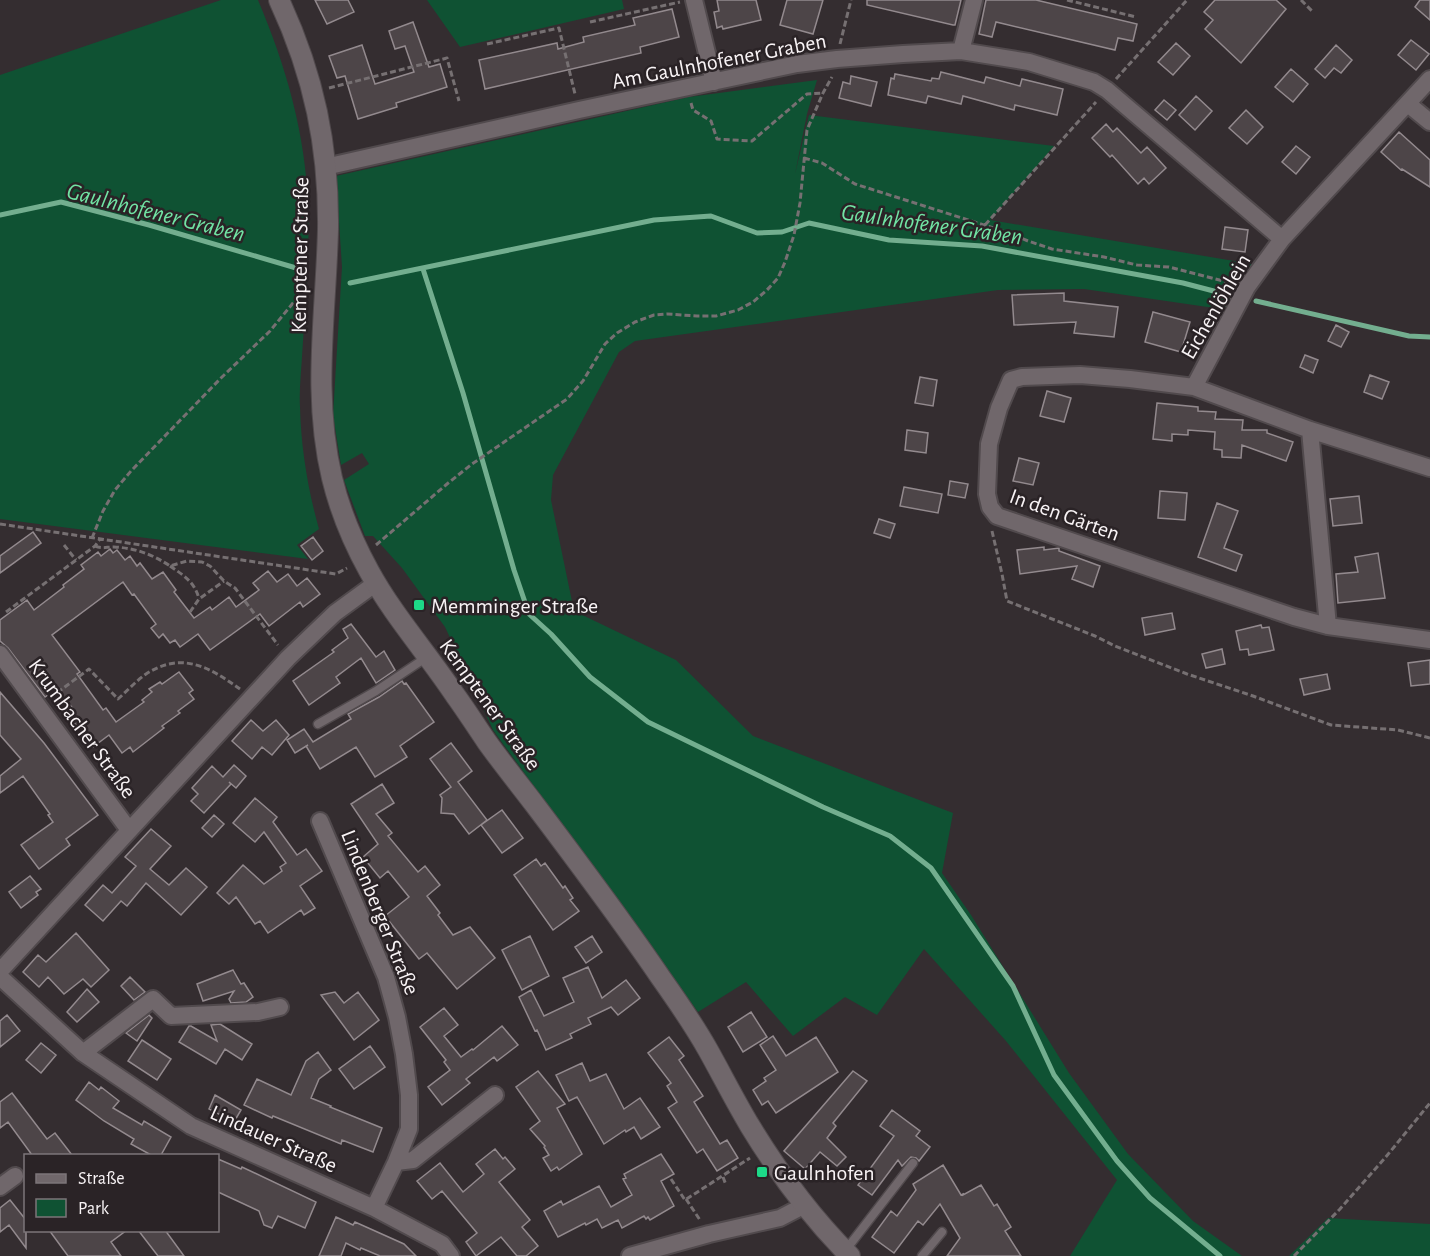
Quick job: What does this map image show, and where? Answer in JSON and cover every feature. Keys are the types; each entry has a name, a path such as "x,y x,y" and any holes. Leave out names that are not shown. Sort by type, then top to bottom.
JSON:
{"street":[{"name":"Kemptener Straße","path":"279,0 314,92 322,143 328,207 321,408 327,454 350,534 376,584 427,657 657,971 707,1047 764,1149 805,1205 847,1254"},
{"path":"694,0 714,82"},
{"path":"961,51 974,0"},
{"name":"Am Gaulnhofener Graben","path":"325,167 797,64 837,59 961,51 1029,62 1094,82 1107,90 1282,240"},
{"name":"Eichenlöhlein","path":"1430,79 1282,240 1247,287 1194,387 1310,430 1430,468"},
{"path":"1408,104 1430,122"},
{"name":"In den Gärten","path":"1194,387 1080,375 1022,377 1011,380 999,408 989,444 987,494 990,507 997,516 1294,617 1328,626 1430,640"},
{"path":"1310,430 1328,626"},
{"path":"0,971 288,658 335,613 376,584"},
{"name":"Krumbacher Straße","path":"0,654 129,830"},
{"name":"Lindenberger Straße","path":"320,821 386,977 404,1054 409,1129 374,1208"},
{"name":"Lindauer Straße","path":"0,976 83,1053 191,1126 374,1208 442,1244 451,1256"},
{"path":"83,1053 153,999 171,1016 258,1012 280,1007"},
{"path":"396,1162 413,1160 495,1095"},
{"path":"0,1187 15,1176"},
{"path":"630,1256 709,1234 780,1218 805,1205"}],"lane":[{"path":"318,724 376,691 427,657"},
{"path":"847,1254 913,1163"},
{"path":"922,1256 942,1232"}],"path":[{"path":"590,22 687,0"},
{"path":"0,524 336,574 342,572 472,464 567,399 582,381 605,344 617,333 635,322 654,315 716,316 738,310 753,302 778,278 794,236 800,203 807,130 833,76 851,0"},
{"path":"1067,0 1136,16"},
{"path":"985,225 1187,0"},
{"path":"1301,0 1314,12"},
{"path":"487,44 559,28 579,110"},
{"path":"314,92 447,58 459,101"},
{"path":"686,88 693,110 711,121 717,140 752,141 807,94 823,93"},
{"path":"804,158 822,163 855,184 1052,249 1137,265 1169,267 1247,287"},
{"path":"92,538 115,490 131,471 270,331 308,285 325,284"},
{"path":"990,507 992,530 1007,602 1187,674 1331,725 1398,730 1430,738"},
{"path":"6,612 94,546 100,539"},
{"path":"64,545 75,560"},
{"path":"94,546 101,549 111,547 146,552 157,557 189,579 199,599"},
{"path":"170,566 188,561 202,562 210,566 235,588 288,658"},
{"path":"190,612 199,599 224,580"},
{"path":"39,707 89,669 118,699 146,674 167,664 179,663 196,664 219,674 251,697"},
{"path":"1294,1256 1340,1209 1430,1103"},
{"path":"686,1199 764,1149"},
{"path":"723,1177 726,1185"},
{"path":"671,1179 709,1234"}],"green space":[{"path":"221,0 258,0 286,76 299,127 308,207 307,282 300,407 306,469 319,529 297,545 308,559 0,519 0,75"},
{"path":"427,0 622,0 624,9 460,47"},
{"path":"817,80 807,114 795,174 809,115 1054,146 990,220 1258,265 1228,310 1084,289 998,290 635,341 619,352 553,475 551,500 574,611 676,660 753,736 953,813 942,873 971,915 1069,1073 1128,1154 1193,1221 1242,1256 1070,1256 1117,1180 1006,1041 924,949 877,1015 845,997 793,1036 746,982 698,1012 493,730 445,627 402,568 373,536 365,536 344,480 369,464 362,453 341,465 333,415 342,267 336,176 689,97"},
{"path":"1328,1218 1430,1224 1430,1256 1289,1256"}],"building":[{"path":"315,0 348,0 354,12 327,24"},
{"path":"717,0 756,0 761,20 723,29 722,26 717,28 714,12 719,11"},
{"path":"787,0 823,0 813,34 780,25"},
{"path":"867,0 961,0 955,25 953,25 867,5"},
{"path":"986,0 1036,0 1137,24 1133,41 1118,38 1115,50 996,22 992,37 979,34"},
{"path":"1215,0 1276,0 1286,9 1241,63 1205,29 1213,20 1204,12"},
{"path":"1420,0 1430,0 1430,20 1415,7"},
{"path":"672,9 679,37 640,47 641,53 485,89 479,60 557,43 558,49 584,42 583,37 635,25 633,18"},
{"path":"413,22 429,67 440,64 447,87 396,103 397,107 358,119 345,76 337,78 329,56 362,45 375,84 414,72 405,46 395,49 389,31"},
{"path":"1411,40 1429,54 1416,70 1398,55"},
{"path":"1176,43 1190,56 1173,75 1158,62"},
{"path":"1336,45 1352,60 1341,73 1334,68 1325,78 1315,69"},
{"path":"1291,69 1308,84 1293,102 1275,87"},
{"path":"941,72 984,83 986,77 1020,86 1022,79 1063,89 1057,115 1015,105 1014,110 963,96 961,104 928,96 926,103 888,95 891,78 894,79 895,74 931,81 932,78 939,79"},
{"path":"851,76 877,82 871,106 839,98 843,82 850,84"},
{"path":"1196,96 1212,111 1195,130 1179,115"},
{"path":"1164,100 1176,110 1167,120 1155,110"},
{"path":"1246,110 1263,127 1247,144 1229,128"},
{"path":"1106,124 1113,132 1117,128 1141,153 1147,147 1166,168 1149,184 1144,178 1138,184 1112,155 1110,157 1092,138"},
{"path":"1399,132 1430,160 1430,187 1401,170 1381,152"},
{"path":"1296,146 1310,157 1296,174 1282,162"},
{"path":"1225,227 1248,230 1245,252 1222,249"},
{"path":"1064,293 1064,301 1118,307 1114,337 1074,333 1076,322 1014,325 1012,295"},
{"path":"1153,312 1190,322 1181,352 1145,342"},
{"path":"1336,325 1349,332 1341,347 1328,341"},
{"path":"1305,355 1318,360 1313,373 1300,367"},
{"path":"1370,375 1389,382 1382,399 1364,392"},
{"path":"920,377 937,380 933,406 915,403"},
{"path":"1047,391 1071,398 1064,422 1040,416"},
{"path":"1157,403 1198,407 1198,411 1216,412 1215,419 1243,420 1242,430 1267,430 1267,433 1293,442 1286,461 1242,445 1241,458 1222,457 1222,450 1214,449 1215,432 1188,430 1188,435 1172,434 1172,441 1153,439"},
{"path":"907,430 928,433 926,453 905,450"},
{"path":"1019,458 1039,463 1033,485 1013,481"},
{"path":"950,481 968,484 965,498 948,495"},
{"path":"904,487 942,494 938,513 900,506"},
{"path":"1160,491 1187,493 1185,520 1158,518"},
{"path":"1359,496 1362,523 1333,526 1330,499"},
{"path":"1217,503 1238,511 1224,548 1242,555 1236,571 1198,557"},
{"path":"879,519 895,524 890,538 874,533"},
{"path":"33,532 41,543 0,573 0,556"},
{"path":"313,537 323,551 312,560 301,546"},
{"path":"1044,547 1044,550 1059,548 1059,551 1100,566 1093,587 1072,579 1077,566 1020,574 1017,550"},
{"path":"110,549 113,553 117,550 125,560 130,556 137,566 140,563 152,579 163,572 176,590 174,592 194,618 210,607 212,610 229,597 236,607 259,590 253,583 268,571 277,582 288,574 297,586 307,578 320,594 303,607 300,602 269,626 260,614 210,650 198,634 180,647 175,640 170,643 163,634 159,638 151,628 156,624 123,582 52,635 80,672 77,674 103,710 106,708 116,722 144,702 142,700 152,692 149,689 160,682 162,684 179,672 193,690 189,693 194,699 162,726 164,728 133,752 130,747 122,753 109,735 93,747 68,715 74,710 57,689 45,697 8,648 0,641 0,620 27,600 34,610 84,569 81,565 98,552 101,556"},
{"path":"1378,553 1385,598 1338,603 1336,574 1358,572 1355,557"},
{"path":"1172,613 1175,629 1145,635 1142,618"},
{"path":"351,624 376,657 384,651 395,670 376,683 361,658 336,677 340,683 309,705 293,681 334,652 332,650 348,638 343,629"},
{"path":"1261,625 1262,628 1269,627 1274,650 1249,655 1248,649 1240,650 1236,631"},
{"path":"1222,649 1225,664 1206,668 1202,654"},
{"path":"1430,660 1430,684 1411,686 1408,663"},
{"path":"1327,674 1330,689 1304,695 1300,679"},
{"path":"402,681 406,683 434,722 400,746 407,757 375,777 356,747 320,769 306,746 295,753 287,740 304,729 313,742 351,719 348,714"},
{"path":"0,692 44,743 98,815 66,839 70,845 39,869 21,845 53,822 48,815 50,814 23,776 0,793 0,776 21,759 0,735"},
{"path":"251,720 263,731 276,720 289,735 272,755 262,747 252,759 232,741"},
{"path":"451,743 472,771 458,782 487,820 469,834 454,814 441,813 442,798 440,795 451,787 430,759"},
{"path":"234,765 246,776 236,788 229,782 231,784 204,813 191,801 198,794 192,788 212,766 223,777"},
{"path":"382,784 394,803 376,814 392,833 388,836 418,872 425,866 440,885 427,896 440,913 438,915 453,935 470,927 495,958 457,989 427,953 419,959 385,916 409,897 388,871 380,878 363,857 378,844 351,804"},
{"path":"255,798 277,817 273,822 297,855 306,849 322,871 300,886 315,908 304,915 301,910 268,933 260,921 255,924 236,897 229,904 217,893 243,865 264,884 282,871 280,867 286,863 264,832 255,842 233,823"},
{"path":"502,810 523,838 502,853 481,825"},
{"path":"214,815 224,824 212,837 202,828"},
{"path":"151,829 171,846 150,869 169,885 186,868 207,887 181,915 146,883 127,906 121,901 103,921 85,905 103,885 112,893 136,866 125,857"},
{"path":"536,859 541,866 545,863 563,888 565,886 573,898 570,900 579,911 553,930 514,875"},
{"path":"30,876 41,889 36,892 38,895 21,908 9,892"},
{"path":"76,933 109,970 91,987 83,979 64,994 48,977 39,987 23,972 38,955 46,962"},
{"path":"530,936 549,976 522,990 502,950"},
{"path":"592,936 602,952 586,963 575,947"},
{"path":"588,967 602,998 626,980 640,998 618,1015 611,1007 588,1018 591,1024 570,1034 572,1038 546,1050 519,997 531,990 544,1016 574,1002 563,978"},
{"path":"233,970 241,984 244,983 253,997 246,1002 231,1003 229,999 234,991 203,1001 197,984"},
{"path":"130,977 145,992 134,1000 121,986"},
{"path":"87,989 99,1002 77,1022 67,1012"},
{"path":"335,992 344,1003 358,992 379,1020 354,1040 321,995"},
{"path":"444,1008 458,1025 444,1036 461,1057 502,1026 518,1045 497,1061 494,1057 466,1079 470,1083 442,1105 428,1087 450,1070 444,1062 446,1060 420,1027"},
{"path":"751,1012 767,1037 743,1052 728,1027"},
{"path":"7,1015 20,1031 0,1047 0,1021"},
{"path":"149,1015 152,1018 137,1041 126,1033"},
{"path":"220,1024 252,1044 242,1060 225,1049 216,1064 179,1042 189,1026 217,1041 211,1025"},
{"path":"773,1036 786,1056 816,1037 838,1072 776,1113 768,1101 762,1105 753,1090 766,1081 764,1078 776,1070 760,1045"},
{"path":"669,1037 684,1056 679,1060 703,1096 694,1102 720,1144 727,1140 738,1158 717,1171 703,1149 697,1153 668,1108 677,1102 667,1086 671,1083 648,1053"},
{"path":"142,1040 171,1059 157,1080 128,1061"},
{"path":"41,1043 56,1055 41,1073 26,1060"},
{"path":"370,1046 385,1067 354,1089 339,1069"},
{"path":"318,1052 331,1070 319,1079 311,1098 382,1128 373,1152 342,1140 341,1144 244,1105 257,1079 291,1095 306,1061"},
{"path":"582,1063 590,1081 606,1074 624,1109 640,1098 660,1127 641,1139 634,1127 626,1132 625,1130 604,1144 577,1097 569,1101 556,1075"},
{"path":"538,1071 565,1104 557,1108 582,1154 559,1170 557,1167 551,1171 543,1158 549,1155 545,1146 530,1129 540,1121 516,1087"},
{"path":"853,1071 867,1081 833,1123 836,1126 827,1138 846,1157 837,1166 820,1152 805,1169 784,1151"},
{"path":"89,1082 99,1090 101,1087 119,1101 113,1108 142,1125 144,1121 171,1137 162,1154 149,1154 131,1144 134,1139 104,1121 76,1100"},
{"path":"12,1093 47,1139 55,1133 71,1154 31,1154 8,1122 0,1128 0,1102"},
{"path":"215,1095 241,1110 234,1122 209,1109"},
{"path":"892,1110 920,1131 916,1136 930,1147 919,1161 911,1157 902,1166 898,1160 872,1195 858,1185 894,1136 880,1126"},
{"path":"495,1149 515,1169 499,1182 530,1220 522,1227 538,1246 526,1256 517,1256 501,1237 476,1256 466,1242 477,1233 442,1191 432,1199 417,1181 440,1163 463,1192 484,1174 476,1164"},
{"path":"661,1154 674,1174 661,1181 674,1206 650,1220 644,1216 622,1228 618,1220 602,1228 597,1219 558,1237 544,1211 561,1201 563,1205 599,1186 611,1207 632,1195 623,1179 626,1178 624,1174"},
{"path":"219,1159 241,1169 242,1167 316,1202 305,1228 278,1216 272,1228 264,1225 259,1211 219,1192"},
{"path":"943,1165 961,1195 981,1185 994,1206 997,1204 1011,1227 1005,1231 1021,1256 947,1256 960,1238 940,1204 923,1225 918,1221 894,1253 872,1237 891,1211 897,1216 916,1190 913,1184"},
{"path":"10,1200 24,1218 26,1248 9,1225 0,1232 0,1208"},
{"path":"336,1217 353,1225 355,1222 404,1244 416,1256 380,1256 346,1243 341,1256 319,1256"},
{"path":"50,1232 124,1232 111,1242 121,1256 68,1256"},
{"path":"140,1232 166,1232 184,1256 158,1256"}],"waterway":[{"name":"Gaulnhofener Graben","path":"0,215 61,202 303,270"},
{"name":"Gaulnhofener Graben","path":"350,283 654,220 711,216 757,233 782,232 809,223 889,240 982,246 1183,283 1229,295"},
{"path":"423,269 463,393 529,614 551,634 590,677 648,722 823,807 890,836 931,868 956,904"},
{"name":"Gaulnhofener Graben","path":"1256,301 1409,336 1430,337"},
{"path":"956,904 1013,986 1054,1075 1117,1161 1150,1198 1220,1256"}],"place":[{"name":"Memminger Straße","path":"419,605"},
{"name":"Gaulnhofen","path":"762,1172"}]}
